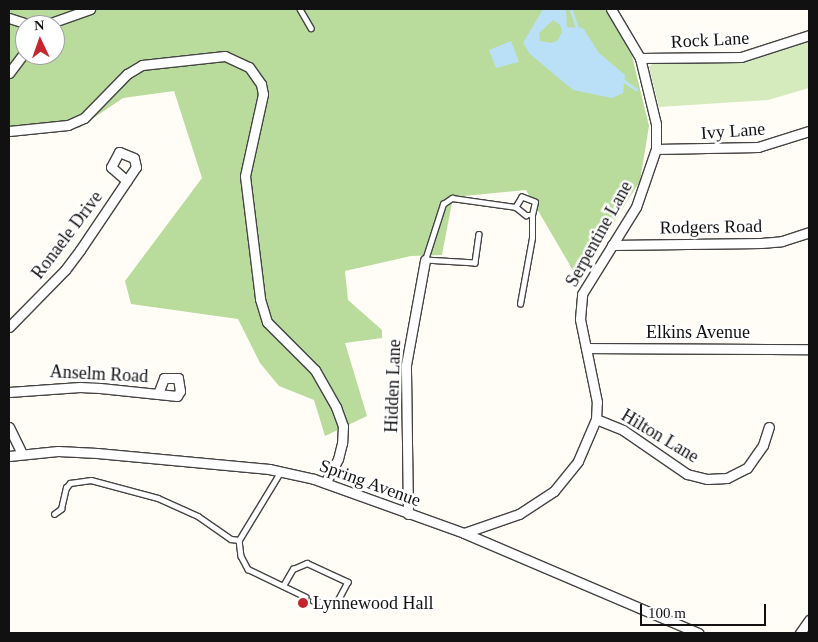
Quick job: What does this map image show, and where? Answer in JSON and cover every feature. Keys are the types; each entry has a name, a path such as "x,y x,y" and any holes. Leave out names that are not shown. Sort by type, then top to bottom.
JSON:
{"street":[{"path":"65,18 90,9"},
{"name":"Serpentine Lane","path":"464,533 519,514 554,491 578,461 596,419 597,402 580,319 582,294 645,187 656,150 656,124 640,58 611,9"},
{"name":"Rock Lane","path":"640,58 741,57 809,35"},
{"path":"9,131 59,127 84,118 127,74 142,65 224,56 249,67 261,84 263,94 245,176 260,299 267,322 315,370 336,407 342,426 342,443 338,459 325,483"},
{"name":"Ivy Lane","path":"656,150 758,147 809,131"},
{"name":"Ronaele Drive","path":"9,327 65,270 127,181"},
{"name":"Rodgers Road","path":"612,245 761,244 782,241 809,232"},
{"name":"Hidden Lane","path":"408,514 406,365 425,260"},
{"name":"Elkins Avenue","path":"586,348 809,349"},
{"name":"Anselm Road","path":"9,392 66,386 158,394"},
{"name":"Hilton Lane","path":"596,419 623,430 687,474 712,480 732,476 747,468 763,445 769,427"},
{"path":"9,427 22,454"},
{"name":"Spring Avenue","path":"9,456 22,454 97,453 281,471 325,483 464,533 699,633"},
{"path":"800,633 809,620"}],"lane":[{"path":"300,9 311,28"},
{"path":"516,206 522,197 530,198 536,202 532,214 532,238 520,304"},
{"path":"479,234 474,263 425,260 443,204 452,198 516,206"},
{"path":"516,206 520,213 532,214"},
{"path":"281,471 239,540 241,556 248,568 306,597"},
{"path":"54,514 61,509 66,488 70,483 91,480 166,502 198,516 231,539 239,540"},
{"path":"283,586 293,570 307,562 348,582 336,605 313,601"}],"green space":[{"path":"9,9 606,9 632,56 649,126 640,181 578,279 526,190 453,197 442,255 411,256 345,271 348,300 382,330 382,338 345,343 367,416 325,436 314,400 279,386 260,363 238,319 131,304 125,281 202,178 174,91 123,98 79,128 9,129"},
{"path":"809,37 809,88 768,100 659,107 649,67 653,63 737,61"}],"water":[{"path":"543,9 566,9 567,27 583,28 599,53 625,75 623,93 612,98 573,90 530,54 523,43","holes":["553,20 560,25 562,32 558,40 552,43 540,41 539,33"]},
{"path":"511,41 519,62 496,68 489,50"}],"waterway":[{"path":"571,9 579,32"},
{"path":"623,80 636,89"}],"place":[{"name":"Lynnewood Hall","path":"303,603"}]}
